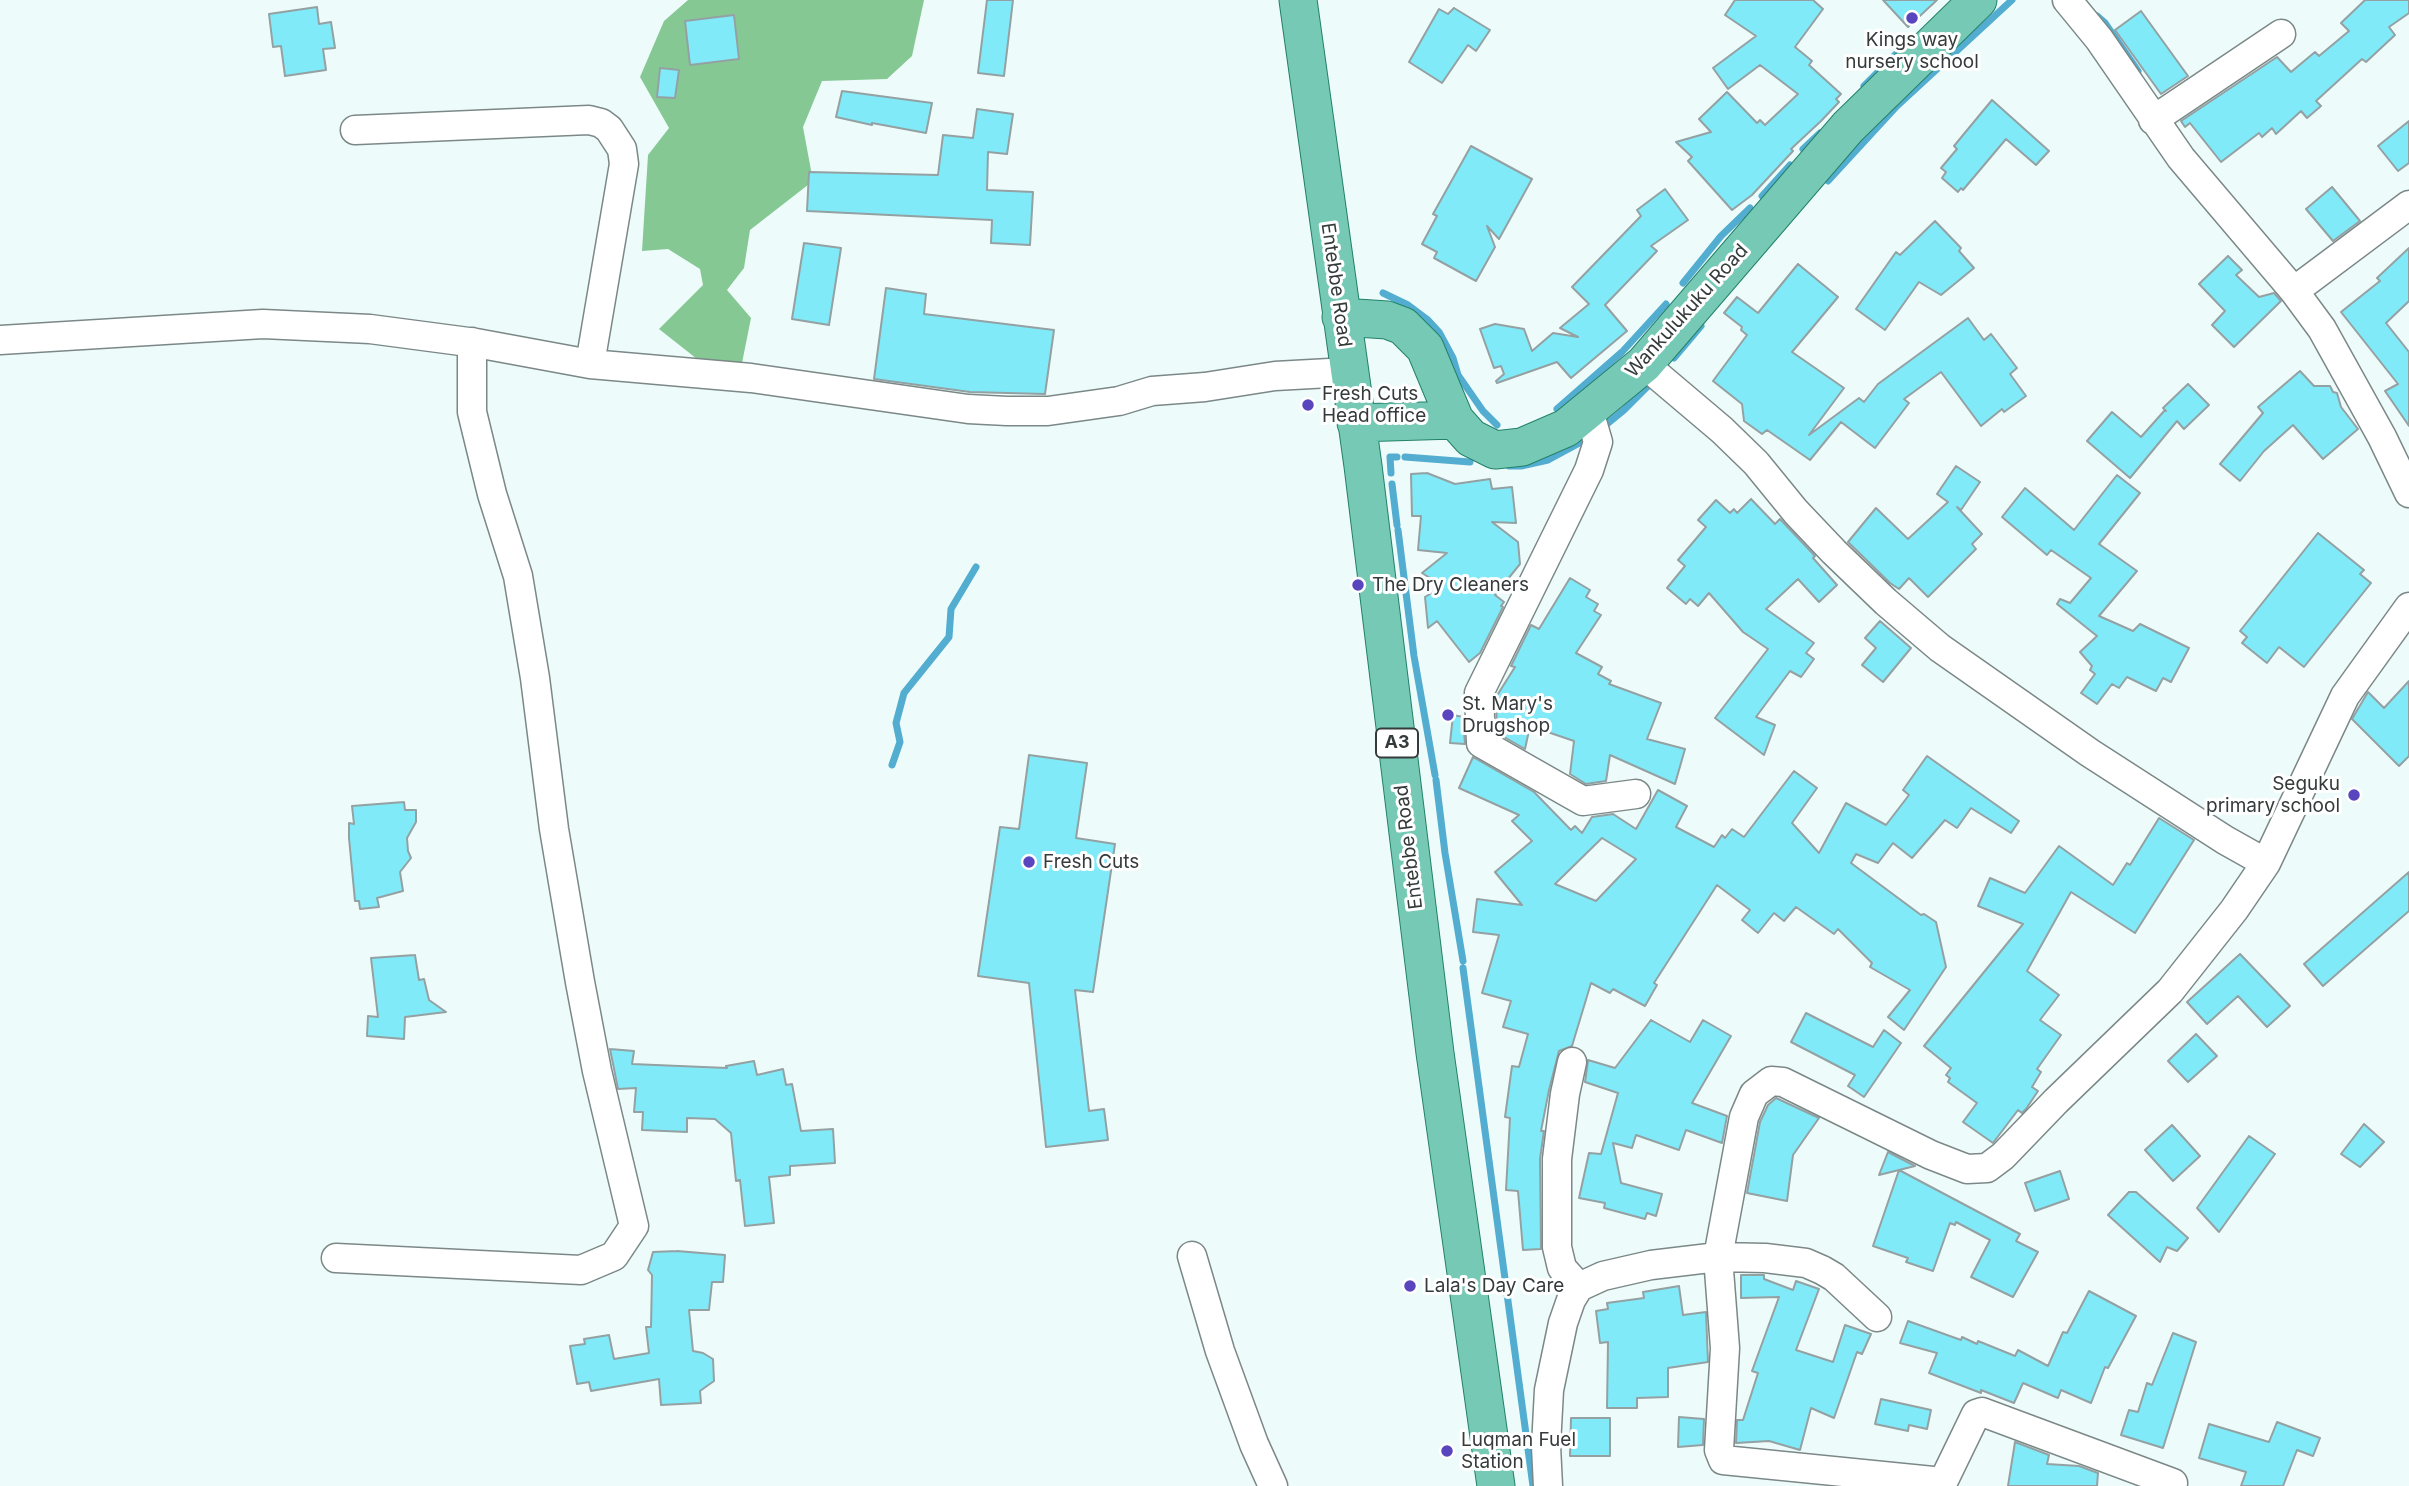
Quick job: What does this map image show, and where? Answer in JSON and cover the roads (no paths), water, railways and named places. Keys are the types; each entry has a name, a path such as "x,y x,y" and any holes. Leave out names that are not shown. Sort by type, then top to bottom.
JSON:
{"main road":[{"name":"Entebbe Road","path":"1298,0 1356,423 1435,1054 1496,1486"},
{"name":"Wankulukuku Road","path":"1341,317 1387,320 1403,326 1425,348 1452,411 1471,438 1495,450 1522,447 1566,428 1644,364 1848,127 1978,0"},
{"path":"1356,423 1452,411"}],"street":[{"path":"2067,0 2099,40 2181,158 2322,328 2406,479"},
{"path":"2153,120 2281,34"},
{"path":"355,130 589,120 601,123 609,129 622,149 624,163 590,364"},
{"path":"2294,291 2409,205"},
{"path":"0,340 263,324 370,329 472,342 590,364 751,378 968,409 1048,411 1119,401 1152,391 1205,387 1275,376 1348,372"},
{"path":"336,1258 582,1270 614,1256 634,1226 597,1071 580,982 554,829 535,678 518,576 492,494 472,412 472,342"},
{"path":"1644,364 1722,430 1756,463 1796,512 1835,552 1886,602 1940,648 2090,753 2225,840 2266,863"},
{"path":"1589,411 1598,442 1590,470 1479,693 1481,743 1583,802 1636,794"},
{"path":"2173,1483 1982,1412 1976,1414 1942,1482 1723,1460 1718,1450 1725,1348 1718,1257 1744,1117 1754,1094 1771,1080 1783,1082 1931,1155 1967,1169 1987,1168 2003,1156 2170,991 2234,910 2266,863 2345,696 2409,607"},
{"path":"1572,1062 1557,1159 1557,1247 1562,1268 1579,1287"},
{"path":"1192,1256 1220,1351 1254,1444 1273,1486"},
{"path":"1548,1486 1546,1446 1549,1390 1563,1323 1579,1287 1603,1276 1651,1265 1718,1257 1765,1258 1806,1263 1834,1277 1877,1317"}],"waterway":[{"path":"1828,181 1897,106 2012,0"},
{"path":"2097,16 2105,23 2138,71"},
{"path":"1864,86 1908,42"},
{"path":"1803,149 1820,133"},
{"path":"1762,196 1790,165"},
{"path":"1683,283 1721,236 1750,208"},
{"path":"1383,293 1408,305 1439,332 1453,358 1458,375 1483,411 1497,425"},
{"path":"1557,409 1622,352 1666,304"},
{"path":"1674,358 1701,326"},
{"path":"1602,428 1654,380"},
{"path":"1509,466 1548,460 1585,440"},
{"path":"1391,473 1390,457 1397,457"},
{"path":"1405,457 1470,462"},
{"path":"1392,484 1397,525"},
{"path":"1398,530 1414,656 1435,775"},
{"path":"892,765 900,742 896,723 904,693 949,637 951,609 976,567"},
{"path":"1436,780 1463,961"},
{"path":"1463,968 1533,1486"}],"place":[{"name":"Kings way nursery school","path":"1912,18"},
{"name":"Fresh Cuts Head office","path":"1308,405"},
{"name":"The Dry Cleaners","path":"1358,585"},
{"name":"St. Mary's Drugshop","path":"1448,715"},
{"name":"Seguku primary school","path":"2354,795"},
{"name":"Fresh Cuts","path":"1029,862"},
{"name":"Lala's Day Care","path":"1410,1286"},
{"name":"Luqman Fuel Station","path":"1447,1451"}]}
